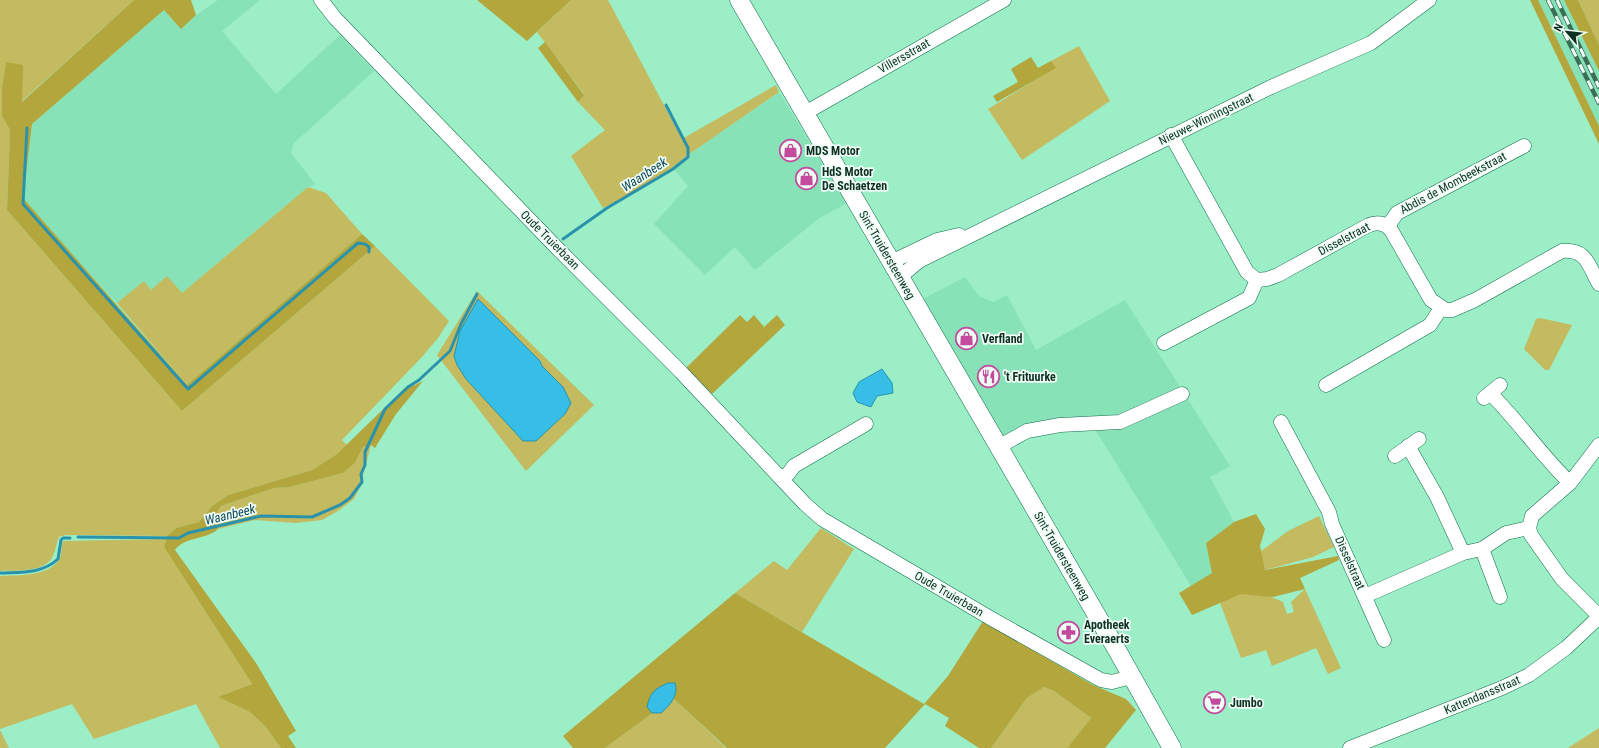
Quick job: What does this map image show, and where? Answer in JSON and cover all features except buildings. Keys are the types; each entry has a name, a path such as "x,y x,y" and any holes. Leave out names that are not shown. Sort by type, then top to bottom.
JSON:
{"main road":[{"name":"Sint-Truidersteenweg","path":"740,0 1172,748"}],"street":[{"name":"Oude Truierbaan","path":"321,0 335,18 439,126 681,372 805,504 827,523 992,620 1100,680 1112,682 1131,677"},
{"name":"Villersstraat","path":"805,113 1004,0"},
{"name":"Nieuwe-Winningstraat","path":"895,269 919,261 960,242 979,231 1271,87 1371,43 1429,0"},
{"path":"1164,343 1249,298 1257,280 1247,272 1172,135"},
{"name":"Abdis de Mombeekstraat","path":"1388,226 1397,213 1524,146"},
{"name":"Disselstraat","path":"1257,280 1267,279 1278,275 1373,224 1388,226 1431,300 1441,308"},
{"path":"1326,384 1430,325 1441,308 1452,310 1475,300 1562,251 1574,250 1583,256 1599,284"},
{"path":"1492,392 1547,461 1570,483"},
{"path":"998,447 1027,431 1060,425 1120,422 1182,394"},
{"name":"Disselstraat","path":"1281,422 1329,512 1332,524 1384,640"},
{"path":"781,478 788,474 794,466 866,424"},
{"path":"1394,456 1414,442 1437,498 1463,553"},
{"path":"1598,451 1570,483 1532,516 1528,528 1531,535 1562,579 1599,617"},
{"name":"Disselstraat","path":"1365,596 1463,553 1482,549 1506,533 1528,528"},
{"path":"1482,549 1500,598"},
{"name":"Kattendansstraat","path":"1350,748 1502,688 1528,675 1566,648 1599,617"}],"shaded area":[{"path":"0,0 134,0 21,102 6,62 2,88 2,116 10,130 7,210 182,411 375,246 449,321 438,338 421,358 342,440 347,445 337,454 312,470 228,495 212,506 199,522 176,528 167,536 66,535 59,537 53,556 44,565 30,570 0,571"},
{"path":"134,0 191,0 196,15 181,29 164,10 32,124 23,198 187,385 362,234 375,246 182,411 7,210 10,130 2,116 2,88 6,62 23,65 22,102"},
{"path":"218,0 260,0 222,31 276,94 340,35 374,71 294,143 291,153 316,185 308,187 182,293 151,290 144,281 117,303 72,255 23,198 32,124 164,10 181,29 196,15"},
{"path":"477,0 571,0 527,41"},
{"path":"571,0 608,0 682,139 776,85 779,92 685,157 656,179 635,192 603,208 571,156 605,130 578,102 584,94 537,32"},
{"path":"1530,0 1538,0 1599,126 1599,144"},
{"path":"1538,0 1564,0 1599,71 1599,126"},
{"path":"1564,0 1578,0 1599,45 1599,71"},
{"path":"1578,0 1599,0 1599,45"},
{"path":"545,42 584,95 578,102 538,48"},
{"path":"1079,46 1110,101 1022,160 988,109 1055,68 1051,61"},
{"path":"1031,57 1038,68 1051,61 1056,68 997,102 993,96 1018,82 1011,69"},
{"path":"779,92 847,203 818,219 755,270 735,247 705,275 654,224 688,186 673,168 685,157"},
{"path":"308,187 326,193 362,234 187,385 117,303 144,281 151,290 167,276 182,293"},
{"path":"965,277 979,296 993,302 1007,295 1036,350 1125,300 1230,466 1210,477 1234,522 1206,543 1213,574 1191,586 1095,429 1033,433 1008,449 923,299"},
{"path":"477,291 594,405 526,471 437,355"},
{"path":"740,315 747,322 754,315 764,327 777,315 785,325 712,394 686,368"},
{"path":"1540,318 1572,325 1549,370 1545,370 1524,349 1536,319"},
{"path":"423,381 396,414 375,448 371,445 363,447 355,463 343,473 290,487 274,488 221,506 213,519 218,529 208,535 185,542 175,550 256,663 296,731 288,736 296,748 281,748 266,727 250,712 218,697 252,684 164,547 167,536 176,528 199,522 212,506 228,495 312,470 337,454 407,386 413,386"},
{"path":"371,445 360,487 354,499 338,511 322,520 296,523 255,520 218,529 213,519 221,506 274,488 290,487 343,473 355,463 363,447"},
{"path":"1256,514 1265,529 1260,546 1265,570 1338,556 1339,560 1300,578 1305,589 1273,597 1241,594 1192,615 1179,593 1212,573 1206,543 1234,522"},
{"path":"1319,516 1334,547 1313,557 1265,570 1260,552 1288,531"},
{"path":"821,528 854,549 802,632 735,593 774,561 787,570"},
{"path":"166,539 164,547 252,684 218,697 250,712 266,727 281,748 220,748 196,704 94,739 72,704 0,729 0,576 32,574 47,570 54,566 59,560 63,541"},
{"path":"1305,589 1341,668 1328,674 1316,648 1272,666 1266,650 1241,658 1220,603 1232,596 1245,593 1257,594 1268,596 1283,602 1287,614 1294,612 1291,602"},
{"path":"735,593 924,704 948,676 983,621 1093,685 1126,699 1136,710 1105,748 1067,748 1091,718 1054,691 1044,687 1027,698 991,748 979,748 945,726 949,718 925,704 885,748 727,748 673,698 605,748 573,748 563,736"},
{"path":"1044,687 1054,691 1091,718 1067,748 991,748 1027,698"},
{"path":"673,698 726,748 605,748"},
{"path":"1599,728 1599,748 1568,748"},
{"path":"0,730 9,748 0,748"}],"water":[{"path":"478,299 540,361 542,366 563,387 571,403 565,414 536,441 523,441 466,379 457,365 454,356 460,331"},
{"path":"882,369 892,383 893,393 877,396 871,407 857,402 853,393 859,382"},
{"path":"668,683 675,683 676,692 672,700 661,713 652,713 647,707 651,695 659,687"}],"waterway":[{"name":"Waanbeek","path":"563,239 607,208 673,169 688,157 688,148 666,105"},
{"path":"27,128 23,204 188,389 358,243 365,244 369,247 369,252"},
{"name":"Waanbeek","path":"78,537 179,538 188,533 261,516 312,517 340,505 350,498 362,482 361,474 365,465 365,452 385,409 450,351 461,324 477,294"},
{"name":"Waanbeek","path":"0,573 38,570 52,564 58,559 61,540 63,538 70,538"}],"railway":[{"path":"1548,0 1599,103"},
{"path":"1557,0 1599,87"}],"place":[{"name":"MDS Motor","path":"790,151"},
{"name":"HdS Motor De Schaetzen","path":"806,179"},
{"name":"Verfland","path":"967,339"},
{"name":"'t Frituurke","path":"989,377"},
{"name":"Apotheek Everaerts","path":"1069,632"},
{"name":"Jumbo","path":"1215,703"}]}
